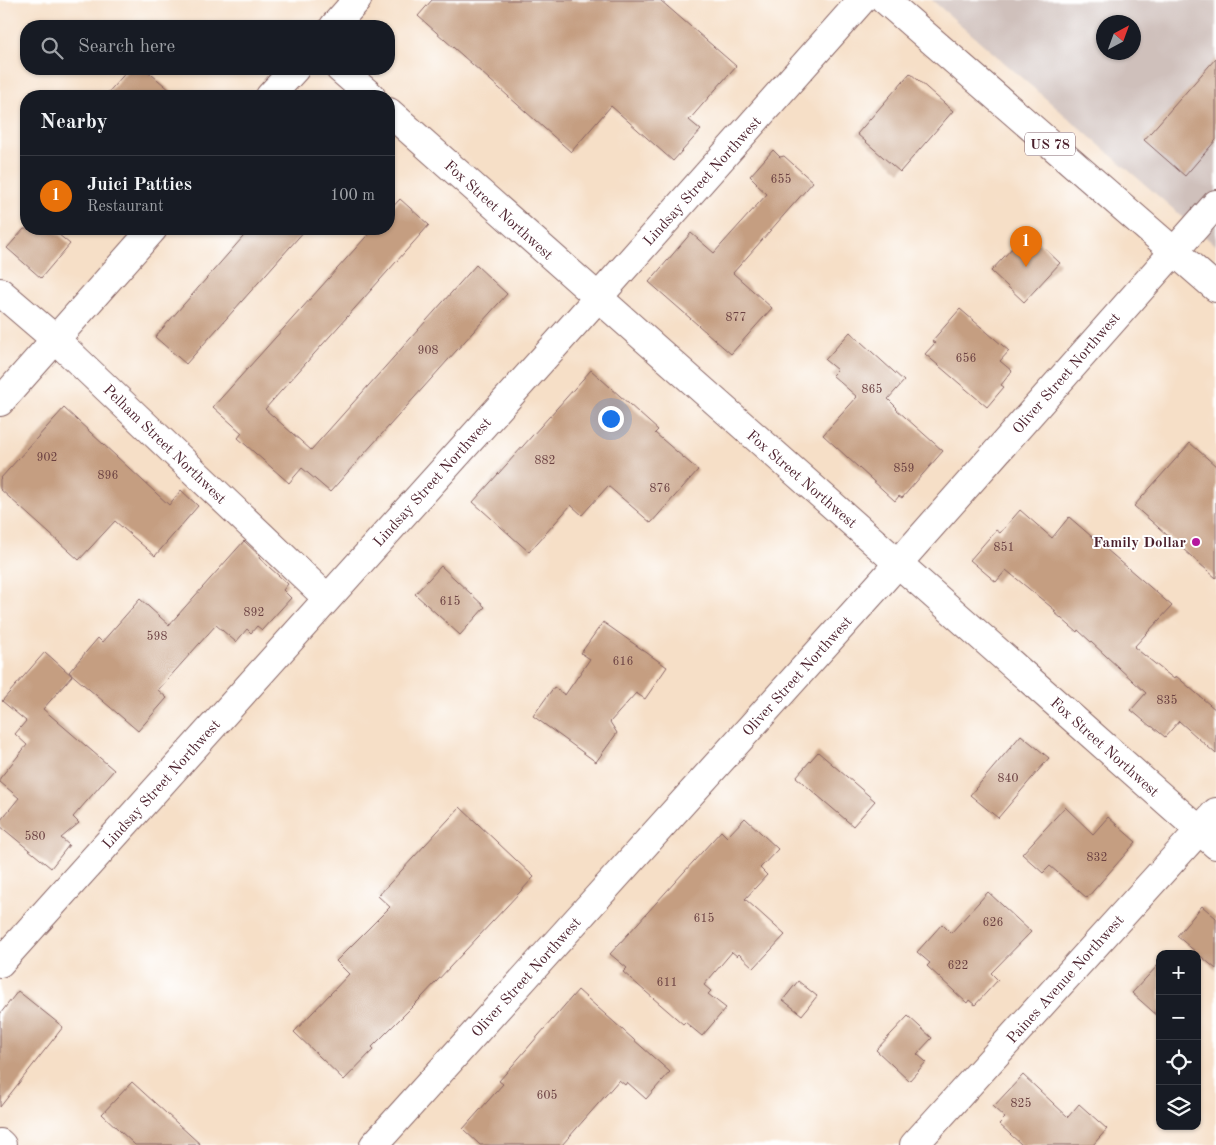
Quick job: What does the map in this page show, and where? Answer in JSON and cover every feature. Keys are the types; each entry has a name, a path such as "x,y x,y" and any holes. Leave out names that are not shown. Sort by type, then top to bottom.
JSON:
{"street":[{"path":"339,20 357,0"},
{"name":"Lindsay Street Northwest","path":"0,963 598,298 862,0"},
{"name":"US 78","path":"885,0 1216,288"},
{"path":"276,90 289,75"},
{"path":"347,75 364,90"},
{"name":"Fox Street Northwest","path":"395,117 898,564 1211,829"},
{"name":"Oliver Street Northwest","path":"374,1145 898,564 1216,204"},
{"path":"0,402 148,235"},
{"name":"Pelham Street Northwest","path":"0,292 55,339 327,598"},
{"name":"Paines Avenue Northwest","path":"930,1140 1211,829"}],"shaded area":[{"path":"932,0 1216,0 1216,246"}],"building":[{"path":"432,0 660,0 736,66 689,120 701,130 673,161 611,106 571,152 418,16"},
{"path":"1216,58 1216,140 1185,176 1144,140"},
{"path":"910,73 953,111 900,172 857,134"},
{"path":"124,75 152,75 170,90 110,90"},
{"path":"773,150 780,157 784,156 813,182 733,273 772,308 731,354 649,282 691,233 714,253 767,194 750,176"},
{"path":"400,199 429,225 265,409 311,450 476,265 507,294 330,492 302,468 289,483 238,438 242,433 213,407 368,235 395,235 395,204"},
{"path":"1027,232 1060,263 1024,302 991,271"},
{"path":"20,233 20,235 59,235 70,244 41,278 7,248"},
{"path":"245,235 301,235 186,364 155,337"},
{"path":"960,309 1009,351 1000,361 1012,371 1001,385 1004,387 987,407 925,354 935,343 932,341"},
{"path":"850,332 904,381 888,399 896,409 943,451 902,498 899,496 895,501 823,435 857,397 832,375 837,370 825,360"},
{"path":"591,370 658,430 655,433 698,470 651,523 608,486 582,515 571,505 529,552 473,502"},
{"path":"64,408 169,505 181,490 198,506 155,556 115,521 79,560 0,489 0,479"},
{"name":"Family Dollar","path":"1190,443 1216,466 1216,578 1134,506"},
{"path":"1020,510 1052,538 1069,517 1172,606 1134,647 1174,679 1176,676 1216,710 1216,754 1179,721 1165,737 1150,726 1131,710 1146,693 1078,630 1077,632 1054,612 1056,611 1006,570 996,582 970,560 996,530 1000,533"},
{"path":"244,541 260,556 259,558 288,584 283,590 291,598 262,630 257,626 251,633 247,629 236,642 216,625 158,690 167,698 138,731 69,672 98,638 102,642 140,599 169,625"},
{"path":"441,566 485,607 460,635 415,594"},
{"path":"603,622 667,667 645,699 636,693 610,722 617,733 596,762 533,716 554,687 565,695 590,659 581,653"},
{"path":"45,652 72,676 43,709 114,770 73,817 79,823 61,838 69,845 51,868 0,826 0,821 19,798 0,782 0,778 27,745 15,734 26,721 2,701"},
{"path":"1021,735 1049,758 998,818 970,795"},
{"path":"818,752 875,801 853,826 796,777"},
{"path":"460,807 534,877 422,997 372,1047 374,1049 344,1080 294,1032 349,974 336,961 390,907 378,896"},
{"path":"1065,807 1093,834 1108,817 1136,842 1087,898 1050,866 1043,873 1022,854"},
{"path":"745,818 778,849 760,868 767,875 745,899 785,935 754,968 739,954 737,956 732,952 704,985 711,991 708,994 726,1008 702,1036 685,1022 683,1024 623,972 627,968 610,954 721,831 727,837"},
{"path":"988,892 1031,932 991,973 998,980 975,1005 969,1000 967,1003 927,966 930,963 917,952 942,924 951,933"},
{"path":"1202,906 1216,918 1216,969 1201,956 1201,950 1194,950 1177,936"},
{"path":"1156,967 1156,1014 1132,993"},
{"path":"798,981 817,996 802,1015 783,1000"},
{"path":"578,990 670,1072 646,1099 627,1082 625,1085 619,1080 562,1145 480,1145 463,1129 503,1084 499,1081"},
{"path":"18,991 63,1027 0,1107 0,1014"},
{"path":"908,1016 932,1038 917,1054 926,1062 909,1081 876,1050"},
{"path":"1023,1075 1068,1117 1079,1104 1107,1129 1093,1145 1022,1145 999,1124 1005,1118 993,1107"},
{"path":"132,1082 201,1145 135,1145 102,1114"}],"place":[{"name":"Juici Patties","path":"1026,267"},
{"name":"Family Dollar","path":"1196,542"}]}
